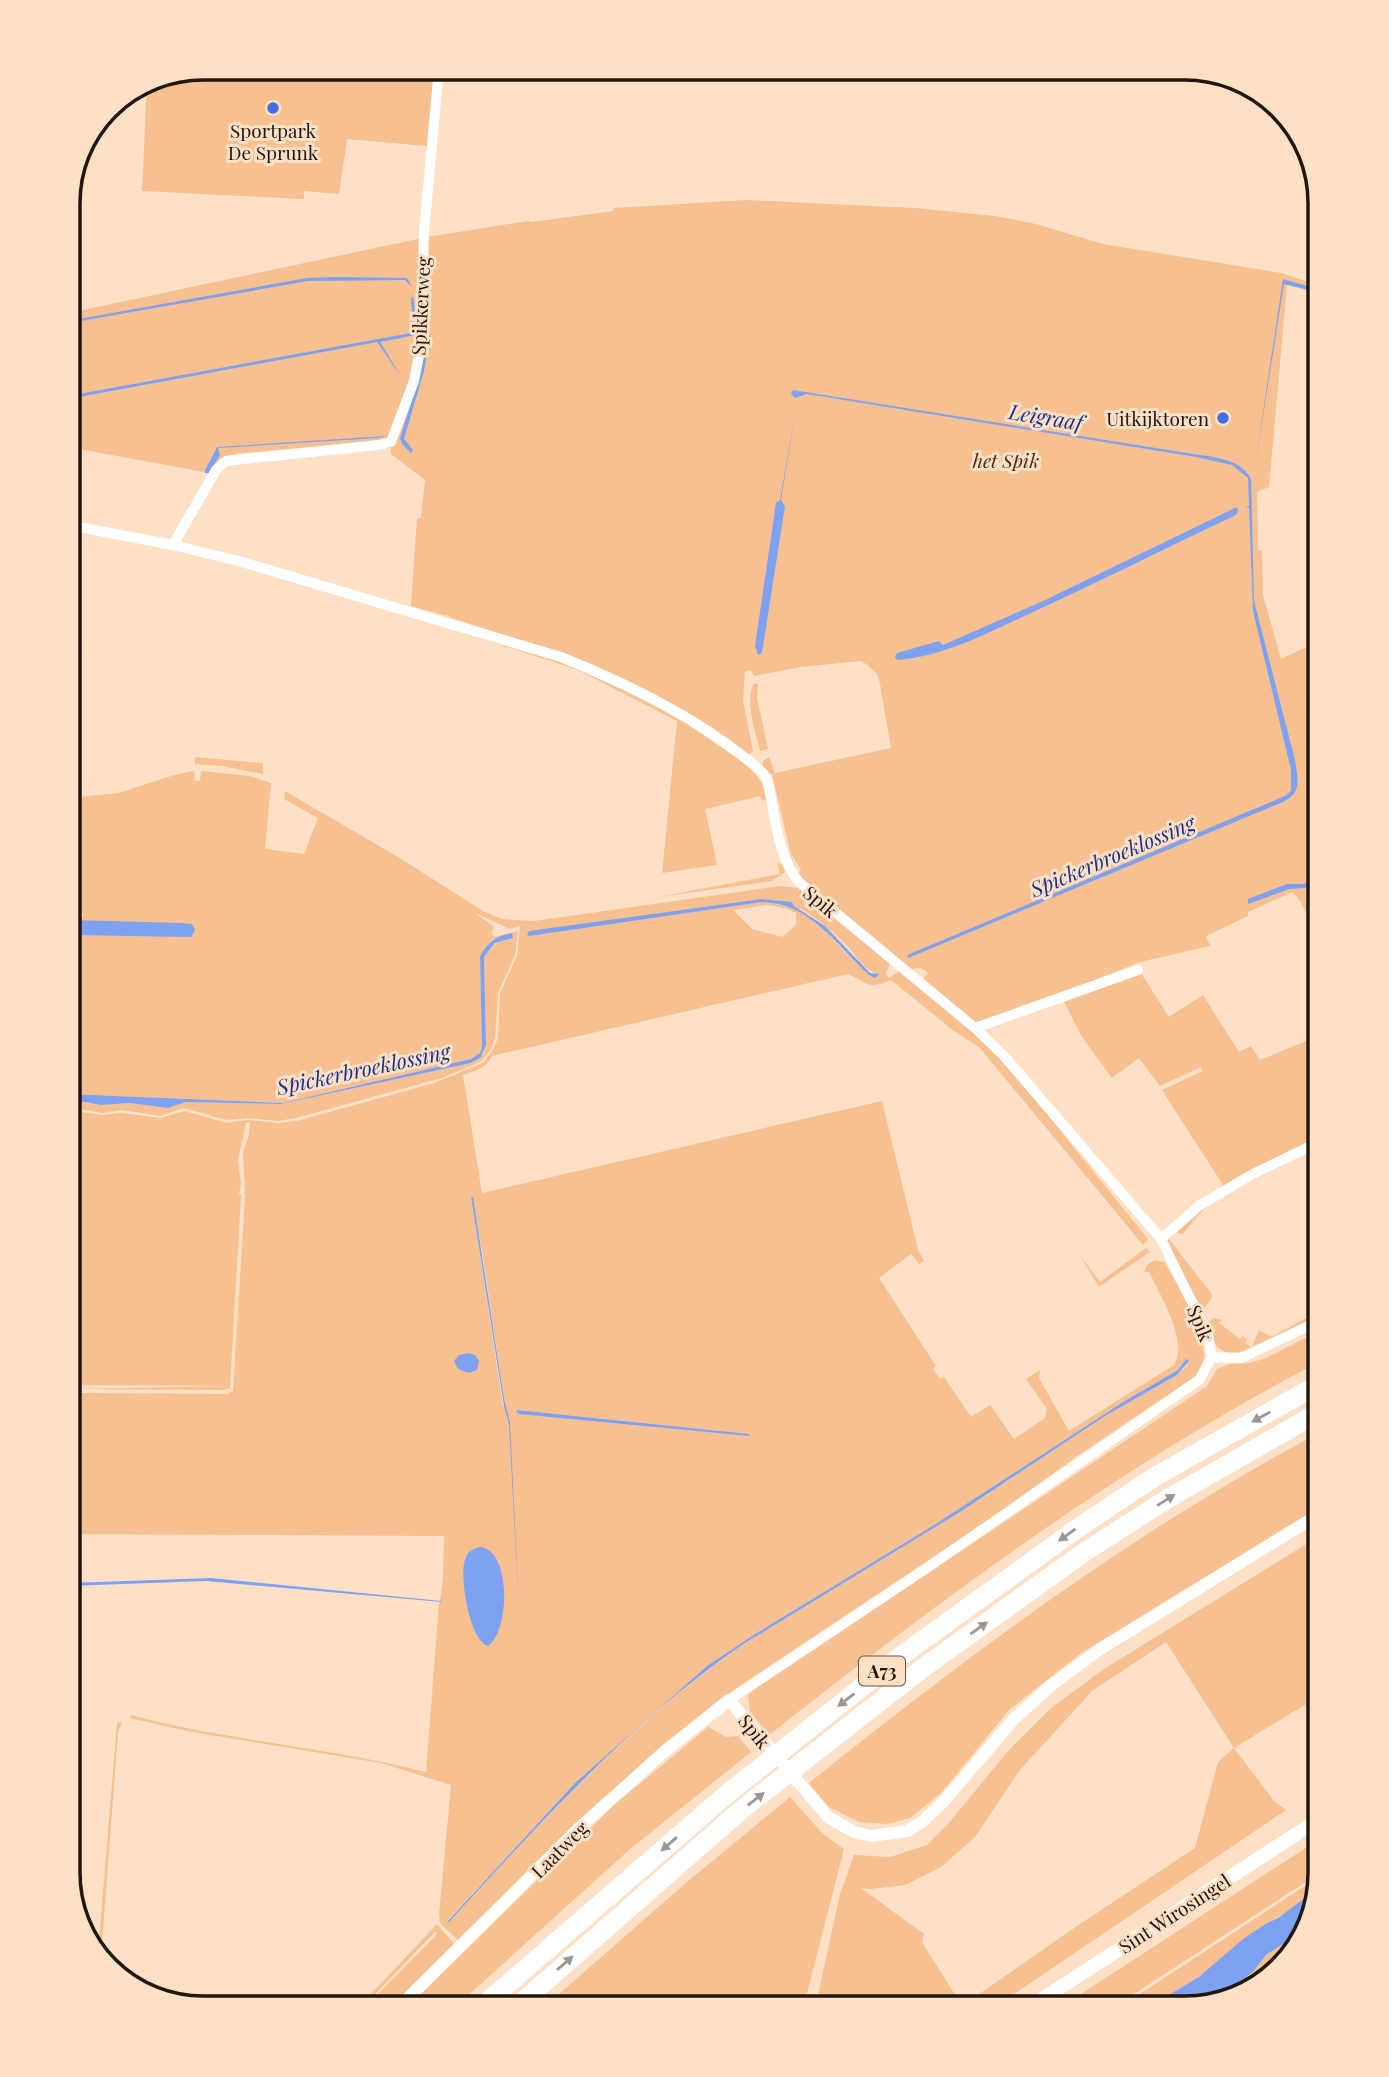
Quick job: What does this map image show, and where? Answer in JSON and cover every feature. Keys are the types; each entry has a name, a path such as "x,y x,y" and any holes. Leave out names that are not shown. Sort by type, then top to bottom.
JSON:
{"highway":[{"name":"A73","path":"493,1996 727,1794 905,1653 1075,1530 1157,1476 1308,1390"},
{"name":"A73","path":"529,1996 741,1810 923,1668 1086,1551 1169,1498 1308,1418"}],"main road":[{"name":"Sint Wirosingel","path":"1047,1996 1308,1826"}],"street":[{"name":"Spikkerweg","path":"173,545 216,470 226,461 391,442 414,381 422,345 424,232 438,80"},
{"path":"81,527 173,545"},
{"name":"Spik","path":"173,545 318,583 561,657 594,670 691,721 754,765 764,773 768,782 785,856 792,874 975,1028 1004,1056 1161,1239 1208,1335 1212,1357 1199,1380 918,1574 729,1700 828,1817 854,1832 872,1836 907,1831 922,1822 944,1801 1013,1720 1049,1687 1099,1650 1308,1521"},
{"path":"975,1028 1138,970"},
{"path":"1161,1239 1200,1205 1251,1175 1308,1147"},
{"path":"1212,1357 1241,1358 1308,1326"},
{"name":"Laatweg","path":"409,1996 603,1806 665,1751 729,1700"}],"green space":[{"name":"Sportpark De Sprunk","path":"203,80 435,80 429,150 426,150 426,146 347,139 339,194 304,191 304,199 142,191 146,94 156,90"},
{"name":"het Spik","path":"745,200 915,208 995,216 1036,224 1103,244 1281,273 1308,282 1308,287 1287,281 1287,284 1308,291 1287,285 1269,487 1257,492 1258,550 1262,551 1263,595 1281,659 1308,646 1308,885 1305,887 1308,886 1308,917 1299,899 1292,892 1248,912 1248,916 1206,936 1210,946 1140,962 984,1024 975,1023 922,980 928,973 921,968 911,969 805,882 798,873 801,870 792,855 793,863 772,774 763,766 763,761 769,757 775,773 891,748 880,684 877,674 866,664 861,661 800,667 754,676 751,670 745,671 743,700 753,751 748,755 662,700 589,663 449,617 447,614 411,606 417,518 421,518 425,480 391,454 391,448 312,447 241,453 228,456 211,473 216,448 204,472 81,449 81,310 427,237 613,211 614,208"},
{"path":"411,616 583,669 680,719 750,767 762,783 766,799 762,801 760,796 705,809 717,865 662,873 677,721 578,670"},
{"path":"754,683 758,684 757,698 768,749 760,751 750,707"},
{"path":"195,757 263,763 263,774 195,764"},
{"path":"194,771 195,781 200,781 201,771 250,776 271,783 265,849 304,854 318,818 284,799 285,791 398,857 483,911 502,919 534,921 780,886 799,888 890,964 886,974 889,978 899,971 974,1033 998,1057 1148,1239 1143,1245 980,1048 954,1031 891,980 873,985 848,974 492,1056 484,1066 463,1075 482,1193 882,1101 918,1250 924,1261 919,1264 911,1254 879,1278 936,1366 933,1369 940,1379 944,1377 971,1417 990,1405 1014,1439 1045,1418 1047,1409 1026,1379 1040,1370 1039,1378 1069,1431 1174,1365 1178,1355 1176,1332 1149,1272 1144,1272 1147,1265 1155,1260 1164,1262 1200,1332 1204,1355 1200,1369 1196,1376 1080,1454 986,1522 735,1689 667,1743 459,1941 440,1923 439,1914 451,1785 381,1763 187,1731 130,1718 131,1715 204,1731 353,1756 426,1772 439,1603 442,1601 444,1536 80,1534 80,1393 227,1394 233,1391 245,1197 243,1152 250,1122 246,1123 238,1161 241,1195 230,1388 80,1389 228,1386 80,1385 80,1112 160,1118 185,1111 226,1123 248,1120 278,1123 297,1121 434,1083 483,1063 498,1038 500,993 517,956 520,926 510,929 475,913 493,926 494,930 491,931 494,937 518,931 515,955 498,993 495,1038 491,1049 482,1061 442,1078 278,1121 248,1118 226,1120 184,1108 160,1116 122,1110 102,1113 80,1109 80,1101 100,1105 129,1103 168,1108 186,1102 281,1104 471,1063 484,1053 486,1045 484,957 496,943 513,938 512,933 492,940 480,957 482,1048 480,1053 471,1059 283,1103 80,1095 81,917 84,916 81,910 81,797 119,793","holes":["762,899 787,903 809,914 829,929 866,968 880,974 875,978 813,920 799,911 762,902 528,935","768,905 796,913 796,925 782,937 752,929 733,910","471,1197 482,1250 505,1406 503,1406","1186,1360 1187,1366 1177,1375 1105,1416 960,1512 745,1643 704,1673 626,1739 518,1847 449,1922 447,1921 575,1783 707,1666 934,1525 1123,1402 1178,1370","517,1410 749,1436 517,1413"]},
{"path":"777,863 782,864 785,872 772,881 659,897 780,874"},
{"path":"1139,970 1169,1017 1203,995 1239,1052 1251,1046 1260,1060 1308,1040 1308,1146 1200,1202 1223,1185 1162,1090 1203,1071 1201,1067 1160,1086 1139,1058 1112,1078 1082,1037 1063,1000"},
{"path":"1200,1210 1204,1210 1182,1234 1176,1232 1169,1239 1213,1296 1203,1310 1166,1248 1167,1238"},
{"path":"1146,1248 1150,1252 1099,1287 1079,1254 1100,1282"},
{"path":"1308,1317 1308,1323 1286,1334 1257,1347 1232,1353 1216,1346 1208,1323 1214,1318 1222,1320 1219,1323 1240,1339 1243,1336 1247,1339 1245,1343 1252,1347 1259,1330 1271,1337"},
{"path":"1308,1337 1308,1368 1175,1443 1105,1488 968,1583 769,1735 750,1712 748,1694 1207,1386 1217,1369 1266,1358"},
{"path":"1308,1439 1308,1514 1081,1653 1009,1710 942,1792 910,1818 886,1824 859,1822 829,1807 809,1783 931,1687 1057,1595 1186,1509"},
{"path":"1308,1543 1308,1703 1234,1748 1166,1642 1092,1691 1019,1771 975,1837 941,1867 905,1885 861,1888 924,1934 922,1942 956,1996 818,1996 840,1894 854,1855 890,1857 927,1845 948,1824 1010,1749 1051,1708 1104,1669"},
{"path":"122,1722 118,1732 102,1942 99,1938 117,1723"},
{"path":"708,1727 726,1737 738,1736 751,1752 629,1850 467,1996 419,1996 613,1806"},
{"path":"1234,1748 1274,1801 1286,1810 1011,1996 976,1996 1195,1848 1218,1762"},
{"path":"790,1797 824,1835 844,1849 806,1996 557,1996 687,1882"},
{"path":"1308,1846 1308,1881 1131,1996 1078,1996"},
{"path":"1307,1884 1305,1899 1267,1923 1200,1976 1167,1996 1137,1996"},
{"path":"437,1924 455,1945 403,1996 376,1996 437,1934 435,1932 373,1996 369,1996"},
{"path":"1288,1941 1273,1961 1232,1987 1253,1972 1266,1955"}],"water":[{"path":"307,278 407,278 412,287 405,280 308,281 81,321 81,319"},
{"path":"1283,279 1308,286 1308,290 1284,284 1255,466"},
{"path":"411,297 417,323 416,335 380,342 402,378 377,342 81,397 81,394 413,332"},
{"path":"428,334 424,371 404,439 413,450 411,453 400,438 417,384"},
{"path":"793,390 1214,457 1239,466 1251,479 1254,601 1295,760 1298,779 1293,794 1283,802 908,958 912,953 1285,796 1291,791 1291,770 1253,611 1249,508 1246,507 1249,506 1248,478 1232,465 1196,457 807,394 795,398 791,394"},
{"path":"796,409 781,500 785,506 762,653 758,655 755,646 776,503 780,500"},
{"path":"386,436 218,448 220,455 209,473 205,473 217,447"},
{"path":"1237,507 1236,515 984,635 933,654 897,660 895,657 897,653 939,641 943,645 1041,602"},
{"path":"1308,882 1308,886 1289,889 1248,904 1248,899 1287,884"},
{"path":"762,899 791,902 825,926 870,973 880,974 875,978 869,975 809,918 779,904 762,902 529,936 527,934 529,931"},
{"path":"81,920 192,924 195,930 191,937 81,935"},
{"path":"512,933 513,938 495,943 484,957 486,1045 481,1057 471,1063 281,1104 186,1102 168,1108 129,1103 101,1105 80,1101 80,1095 283,1103 471,1059 480,1053 482,1048 480,957 493,940"},
{"path":"471,1197 510,1422 519,1611 509,1424 504,1406"},
{"path":"459,1355 475,1355 479,1361 477,1370 469,1373 458,1369 454,1361"},
{"path":"1186,1359 1189,1361 1177,1375 1105,1416 960,1512 745,1643 704,1673 664,1705 589,1774 447,1922 575,1783 707,1666 934,1525 1123,1402 1178,1370"},
{"path":"517,1410 749,1434 749,1436 519,1414"},
{"path":"479,1547 490,1551 497,1561 504,1592 501,1625 488,1646 475,1632 464,1590 466,1557"},
{"path":"212,1578 442,1602 206,1581 80,1586 80,1583"},
{"path":"1305,1898 1299,1921 1288,1941 1266,1955 1253,1972 1232,1987 1202,1995 1167,1996 1200,1976 1243,1939"}],"place":[{"name":"Sportpark De Sprunk","path":"273,108"},
{"name":"Uitkijktoren","path":"1223,418"}],"water label":[{"name":"Leigraaf","path":"1046,416"},
{"name":"Spickerbroeklossing","path":"1112,855"},
{"name":"Spickerbroeklossing","path":"363,1068"}]}
